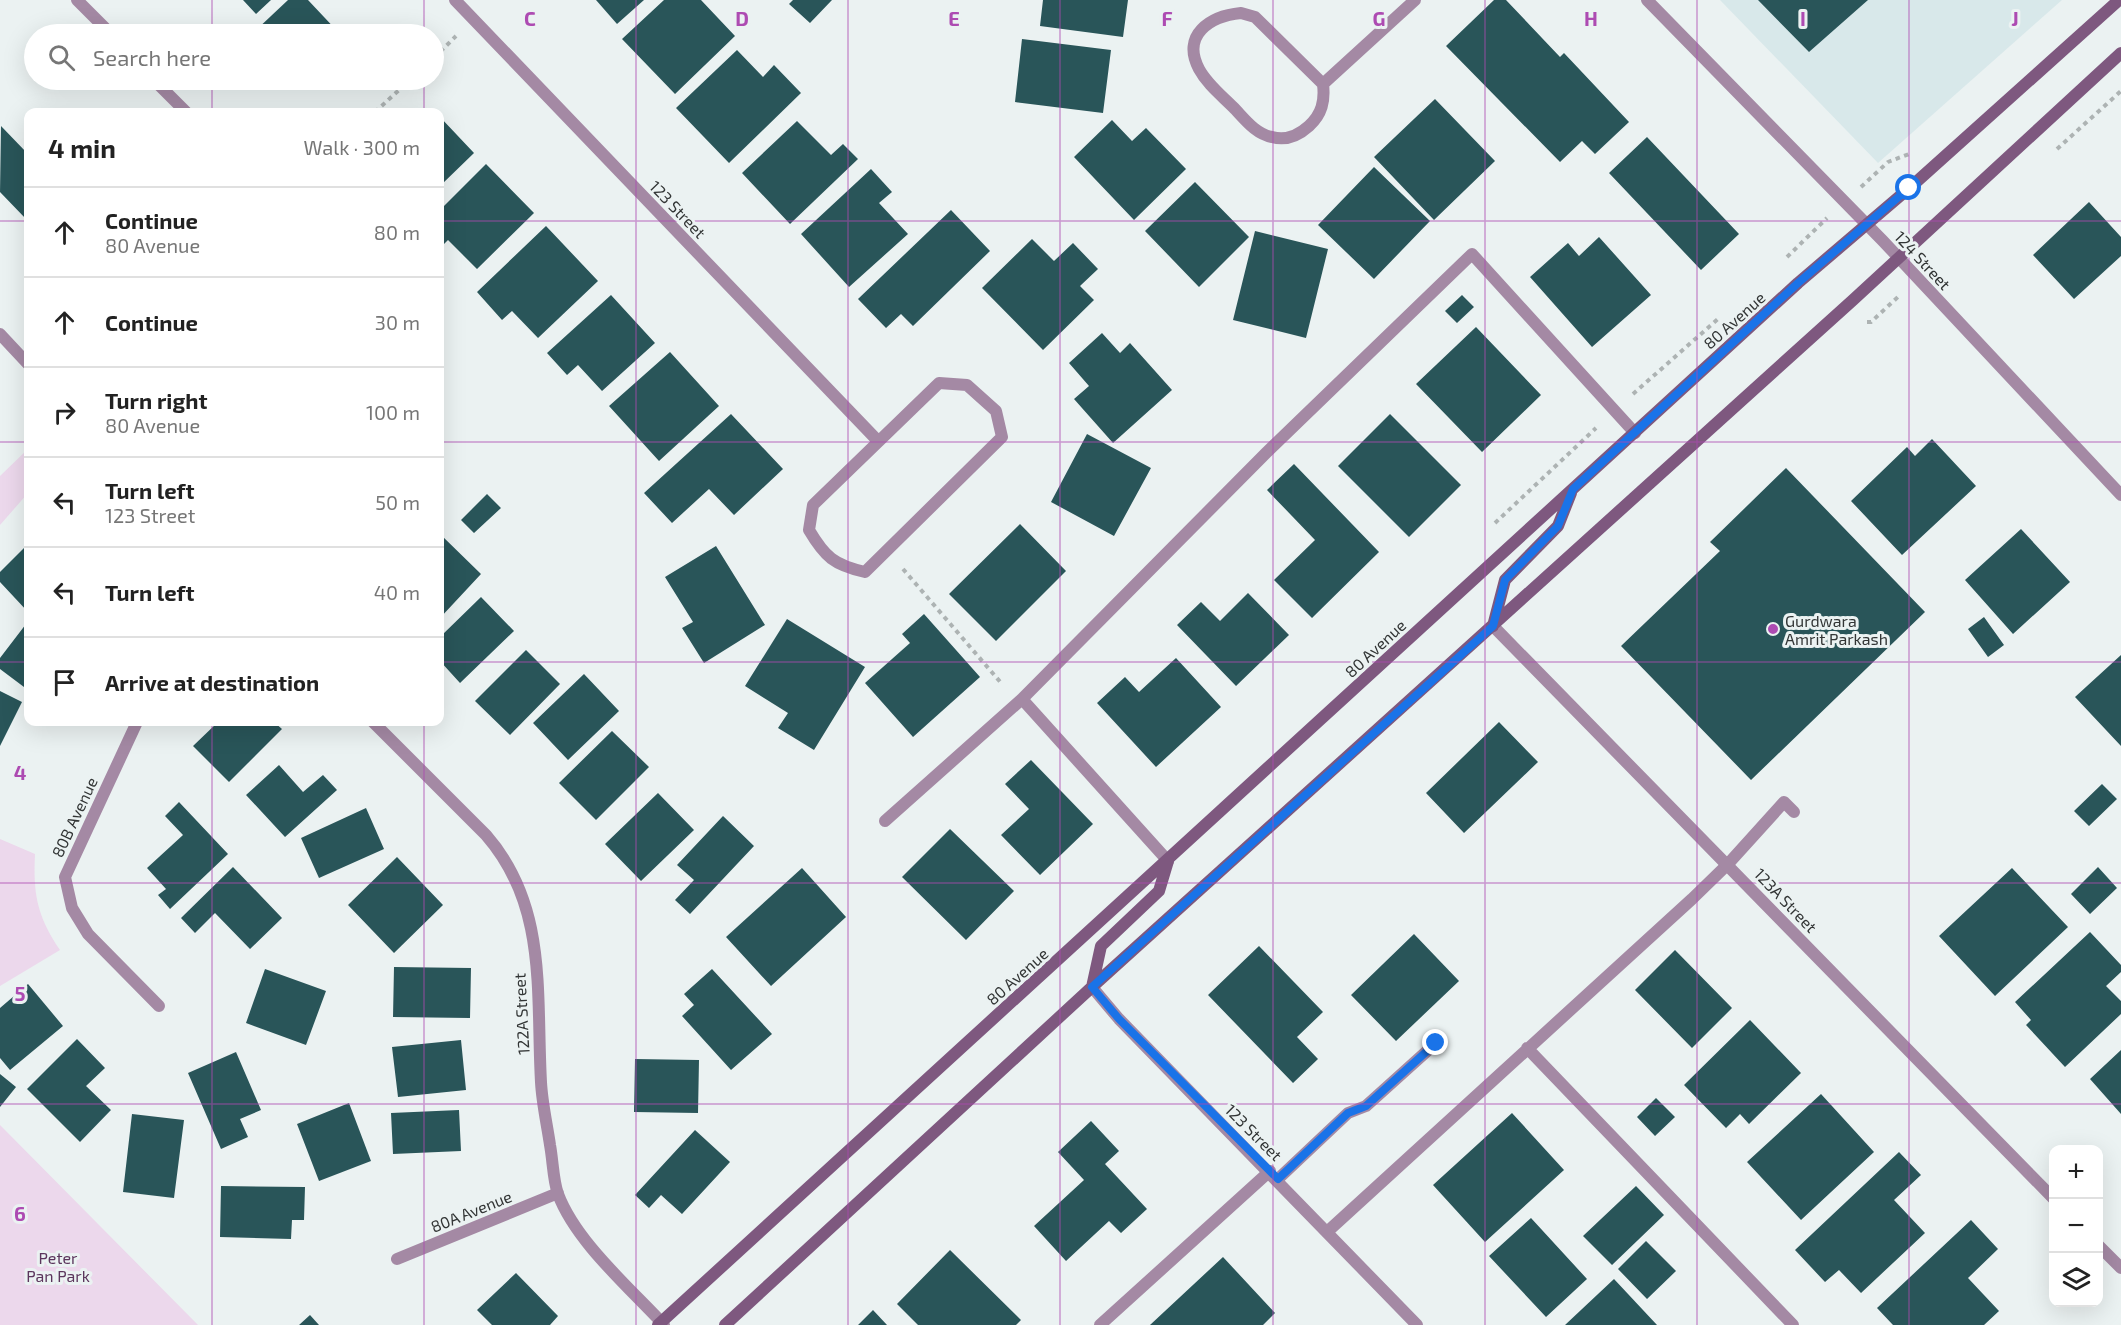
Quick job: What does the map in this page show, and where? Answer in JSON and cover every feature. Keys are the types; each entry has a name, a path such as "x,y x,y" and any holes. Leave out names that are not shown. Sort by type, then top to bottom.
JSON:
{"main road":[{"name":"80 Avenue","path":"661,1324 1798,283 1867,225 2118,0"},
{"path":"724,1325 1092,987 1899,258 2121,53"},
{"path":"1493,626 1505,580 1558,526 1573,489"},
{"path":"1092,987 1101,946 1159,891 1168,861"}],"street":[{"path":"77,0 101,24"},
{"name":"123 Street","path":"455,0 878,440"},
{"path":"1323,84 1255,17 1241,13 1227,14 1204,26 1196,36 1194,46 1198,67 1206,80 1255,129 1269,137 1293,136 1302,133 1316,119 1322,106 1323,84 1416,0"},
{"name":"124 Street","path":"1647,0 1899,258 2121,495"},
{"path":"164,90 182,108"},
{"path":"885,821 1022,699 1266,453 1472,254 1635,433"},
{"path":"0,334 24,360"},
{"path":"939,383 967,385 996,411 1002,437 865,572 842,566 823,553 809,530 813,505 878,440 939,383"},
{"name":"123A Street","path":"1493,626 2049,1194"},
{"path":"1022,699 1168,861"},
{"name":"80B Avenue","path":"134,726 65,877 72,908 88,934 159,1006"},
{"name":"122A Street","path":"378,726 486,835 503,855 518,880 527,906 531,931 540,1018 541,1084 558,1193 592,1246 661,1324"},
{"path":"1327,1232 1728,864 1785,802 1794,812"},
{"name":"123 Street","path":"1092,987 1119,1019 1274,1175 1417,1325"},
{"path":"1100,1325 1348,1113 1366,1106 1436,1043"},
{"path":"1527,1048 1793,1325"},
{"name":"80A Avenue","path":"397,1259 558,1193"},
{"path":"2103,1250 2121,1268"}],"path":[{"path":"444,48 456,36"},
{"path":"379,108 399,90"},
{"path":"898,563 1009,691"}],"shaded area":[{"path":"1720,0 2062,0 1878,163"}],"green space":[{"path":"24,453 24,498 0,525 0,476"},
{"path":"0,839 35,854 38,904 46,926 60,950 0,986"},
{"name":"Peter Pan Park","path":"0,1125 198,1325 0,1325"}],"building":[{"path":"243,0 271,0 256,14"},
{"path":"288,0 308,0 331,24 262,24"},
{"path":"596,0 644,0 617,24"},
{"path":"664,0 701,0 735,36 675,94 622,39"},
{"path":"793,0 832,0 810,23 789,4"},
{"path":"1043,0 1128,0 1123,37 1040,26"},
{"path":"1494,0 1506,0 1560,57 1564,53 1629,122 1595,154 1582,141 1560,162 1446,46"},
{"path":"1758,0 1868,0 1809,52"},
{"path":"1022,39 1111,50 1103,113 1015,102"},
{"path":"737,50 763,77 774,65 801,93 729,163 676,108"},
{"path":"1435,99 1495,161 1434,220 1374,157"},
{"path":"1112,120 1132,141 1146,128 1186,169 1134,220 1074,157"},
{"path":"444,121 474,153 444,182"},
{"path":"797,121 831,155 843,144 858,159 790,224 742,173"},
{"path":"1,126 24,150 24,217 0,192"},
{"path":"1647,137 1739,234 1701,270 1609,173"},
{"path":"486,164 534,213 477,269 448,240 444,244 444,206"},
{"path":"1374,167 1430,221 1374,279 1318,225"},
{"path":"871,169 892,192 879,203 908,234 849,287 801,234"},
{"path":"1195,182 1249,237 1199,287 1145,231"},
{"path":"2089,202 2121,237 2121,256 2074,299 2033,255"},
{"path":"951,210 990,251 913,326 901,314 886,328 858,299"},
{"path":"546,226 598,281 538,338 512,311 502,320 477,292"},
{"path":"1255,231 1328,249 1306,338 1233,320"},
{"path":"1599,237 1651,295 1592,347 1530,277 1568,243 1579,256"},
{"path":"1032,239 1054,261 1073,243 1098,269 1080,286 1094,300 1043,350 982,288"},
{"path":"611,295 655,343 602,391 578,365 567,375 547,353"},
{"path":"1462,295 1474,307 1457,323 1445,311"},
{"path":"1476,327 1541,395 1482,452 1416,384"},
{"path":"1102,333 1120,353 1130,343 1172,390 1113,443 1074,399 1089,386 1069,363"},
{"path":"670,352 719,406 659,461 609,406"},
{"path":"731,414 783,469 734,515 709,489 672,523 644,493"},
{"path":"1390,414 1461,485 1409,537 1338,466"},
{"path":"1087,434 1151,468 1114,536 1051,502"},
{"path":"1932,439 1976,486 1902,555 1851,501 1907,447 1915,456"},
{"path":"1294,464 1379,552 1312,618 1274,580 1315,540 1267,490"},
{"name":"Gurdwara Amrit Parkash","path":"1786,468 1925,612 1751,780 1621,646 1720,551 1710,542"},
{"path":"487,494 501,508 474,533 461,520"},
{"path":"1020,524 1066,571 996,641 949,594"},
{"path":"2021,529 2070,582 2013,634 1965,580"},
{"path":"444,538 481,574 444,614"},
{"path":"716,546 765,625 704,663 682,628 693,622 665,577"},
{"path":"24,548 24,608 0,582 0,572"},
{"path":"1248,593 1289,635 1236,686 1177,625 1201,602 1220,621"},
{"path":"481,597 514,631 460,683 444,665 444,633"},
{"path":"924,614 980,677 913,737 865,683 910,643 902,634"},
{"path":"1984,617 2004,645 1988,657 1968,629"},
{"path":"787,619 865,667 814,750 778,728 788,713 745,686"},
{"path":"24,627 24,687 0,669 0,658"},
{"path":"526,650 560,684 510,735 475,701"},
{"path":"2121,655 2121,746 2075,697"},
{"path":"1176,658 1221,707 1156,767 1097,703 1125,677 1139,692"},
{"path":"584,674 619,711 568,760 533,723"},
{"path":"0,691 22,702 0,746"},
{"path":"1499,722 1538,762 1464,833 1426,793"},
{"path":"214,726 279,726 282,729 229,782 193,746"},
{"path":"612,731 649,767 596,820 559,783"},
{"path":"1031,760 1093,824 1040,875 1001,835 1029,809 1005,784"},
{"path":"279,765 303,792 323,775 337,790 285,837 246,795"},
{"path":"2102,784 2117,799 2089,826 2074,811"},
{"path":"658,793 694,830 641,881 605,844"},
{"path":"179,802 228,854 170,909 158,895 166,889 147,868 183,835 165,816"},
{"path":"366,808 384,849 319,878 301,838"},
{"path":"723,816 754,846 690,914 675,900 694,880 677,865"},
{"path":"950,829 1014,891 966,940 902,877"},
{"path":"397,857 443,905 394,953 348,905"},
{"path":"233,867 282,918 250,949 215,913 195,933 181,918"},
{"path":"2098,867 2117,888 2090,914 2071,894"},
{"path":"802,868 846,917 771,986 726,937"},
{"path":"2012,868 2068,927 1995,996 1939,936"},
{"path":"2090,932 2121,965 2121,972 2106,986 2121,1001 2121,1014 2065,1067 2026,1025 2031,1020 2015,1002"},
{"path":"1414,934 1459,981 1396,1041 1351,995"},
{"path":"1259,946 1323,1012 1297,1037 1318,1059 1293,1083 1208,995"},
{"path":"1675,950 1732,1008 1692,1048 1635,990"},
{"path":"394,967 471,968 470,1018 393,1017"},
{"path":"265,969 326,991 306,1045 246,1023"},
{"path":"712,969 772,1034 731,1070 682,1016 694,1005 684,994"},
{"path":"28,984 63,1026 10,1070 0,1058 0,1008"},
{"path":"1750,1020 1801,1073 1749,1124 1740,1114 1726,1128 1684,1085"},
{"path":"77,1039 105,1068 86,1086 111,1110 80,1142 27,1089"},
{"path":"461,1040 466,1090 398,1097 392,1047"},
{"path":"2121,1050 2121,1114 2090,1079"},
{"path":"236,1052 261,1110 240,1119 248,1137 221,1149 188,1073"},
{"path":"635,1059 699,1060 698,1113 634,1112"},
{"path":"0,1074 16,1087 0,1107"},
{"path":"1821,1094 1874,1152 1801,1220 1747,1162"},
{"path":"1656,1098 1675,1117 1655,1136 1637,1117"},
{"path":"349,1103 371,1161 319,1181 297,1124"},
{"path":"459,1110 461,1151 393,1154 391,1113"},
{"path":"1512,1113 1564,1170 1485,1242 1433,1185"},
{"path":"132,1114 184,1120 174,1198 123,1192"},
{"path":"1091,1121 1119,1151 1105,1164 1147,1209 1121,1233 1109,1221 1066,1261 1034,1226 1084,1180 1058,1152"},
{"path":"695,1130 730,1162 682,1214 661,1195 649,1208 635,1195"},
{"path":"1899,1152 1921,1175 1894,1200 1925,1233 1861,1293 1839,1270 1825,1282 1795,1250"},
{"path":"221,1186 305,1187 304,1220 292,1220 291,1239 220,1237"},
{"path":"1636,1186 1664,1215 1612,1265 1583,1236"},
{"path":"1531,1218 1587,1279 1546,1317 1489,1256"},
{"path":"1971,1220 1998,1249 1968,1278 1999,1311 1984,1325 1893,1325 1877,1308"},
{"path":"1646,1241 1676,1271 1647,1299 1618,1269"},
{"path":"950,1250 1021,1320 1016,1325 918,1325 897,1304"},
{"path":"1223,1257 1275,1313 1263,1325 1150,1325"},
{"path":"516,1273 558,1316 550,1325 492,1325 477,1310"},
{"path":"1614,1279 1657,1325 1565,1325"},
{"path":"873,1310 887,1325 858,1325"},
{"path":"310,1315 319,1325 299,1325"}],"place":[{"name":"Gurdwara Amrit Parkash","path":"1773,629"}],"route":[{"path":"1436,1043 1366,1106 1348,1113 1278,1179 1119,1019 1092,987 1493,626 1505,580 1558,526 1573,489 1798,283 1909,188"}]}
